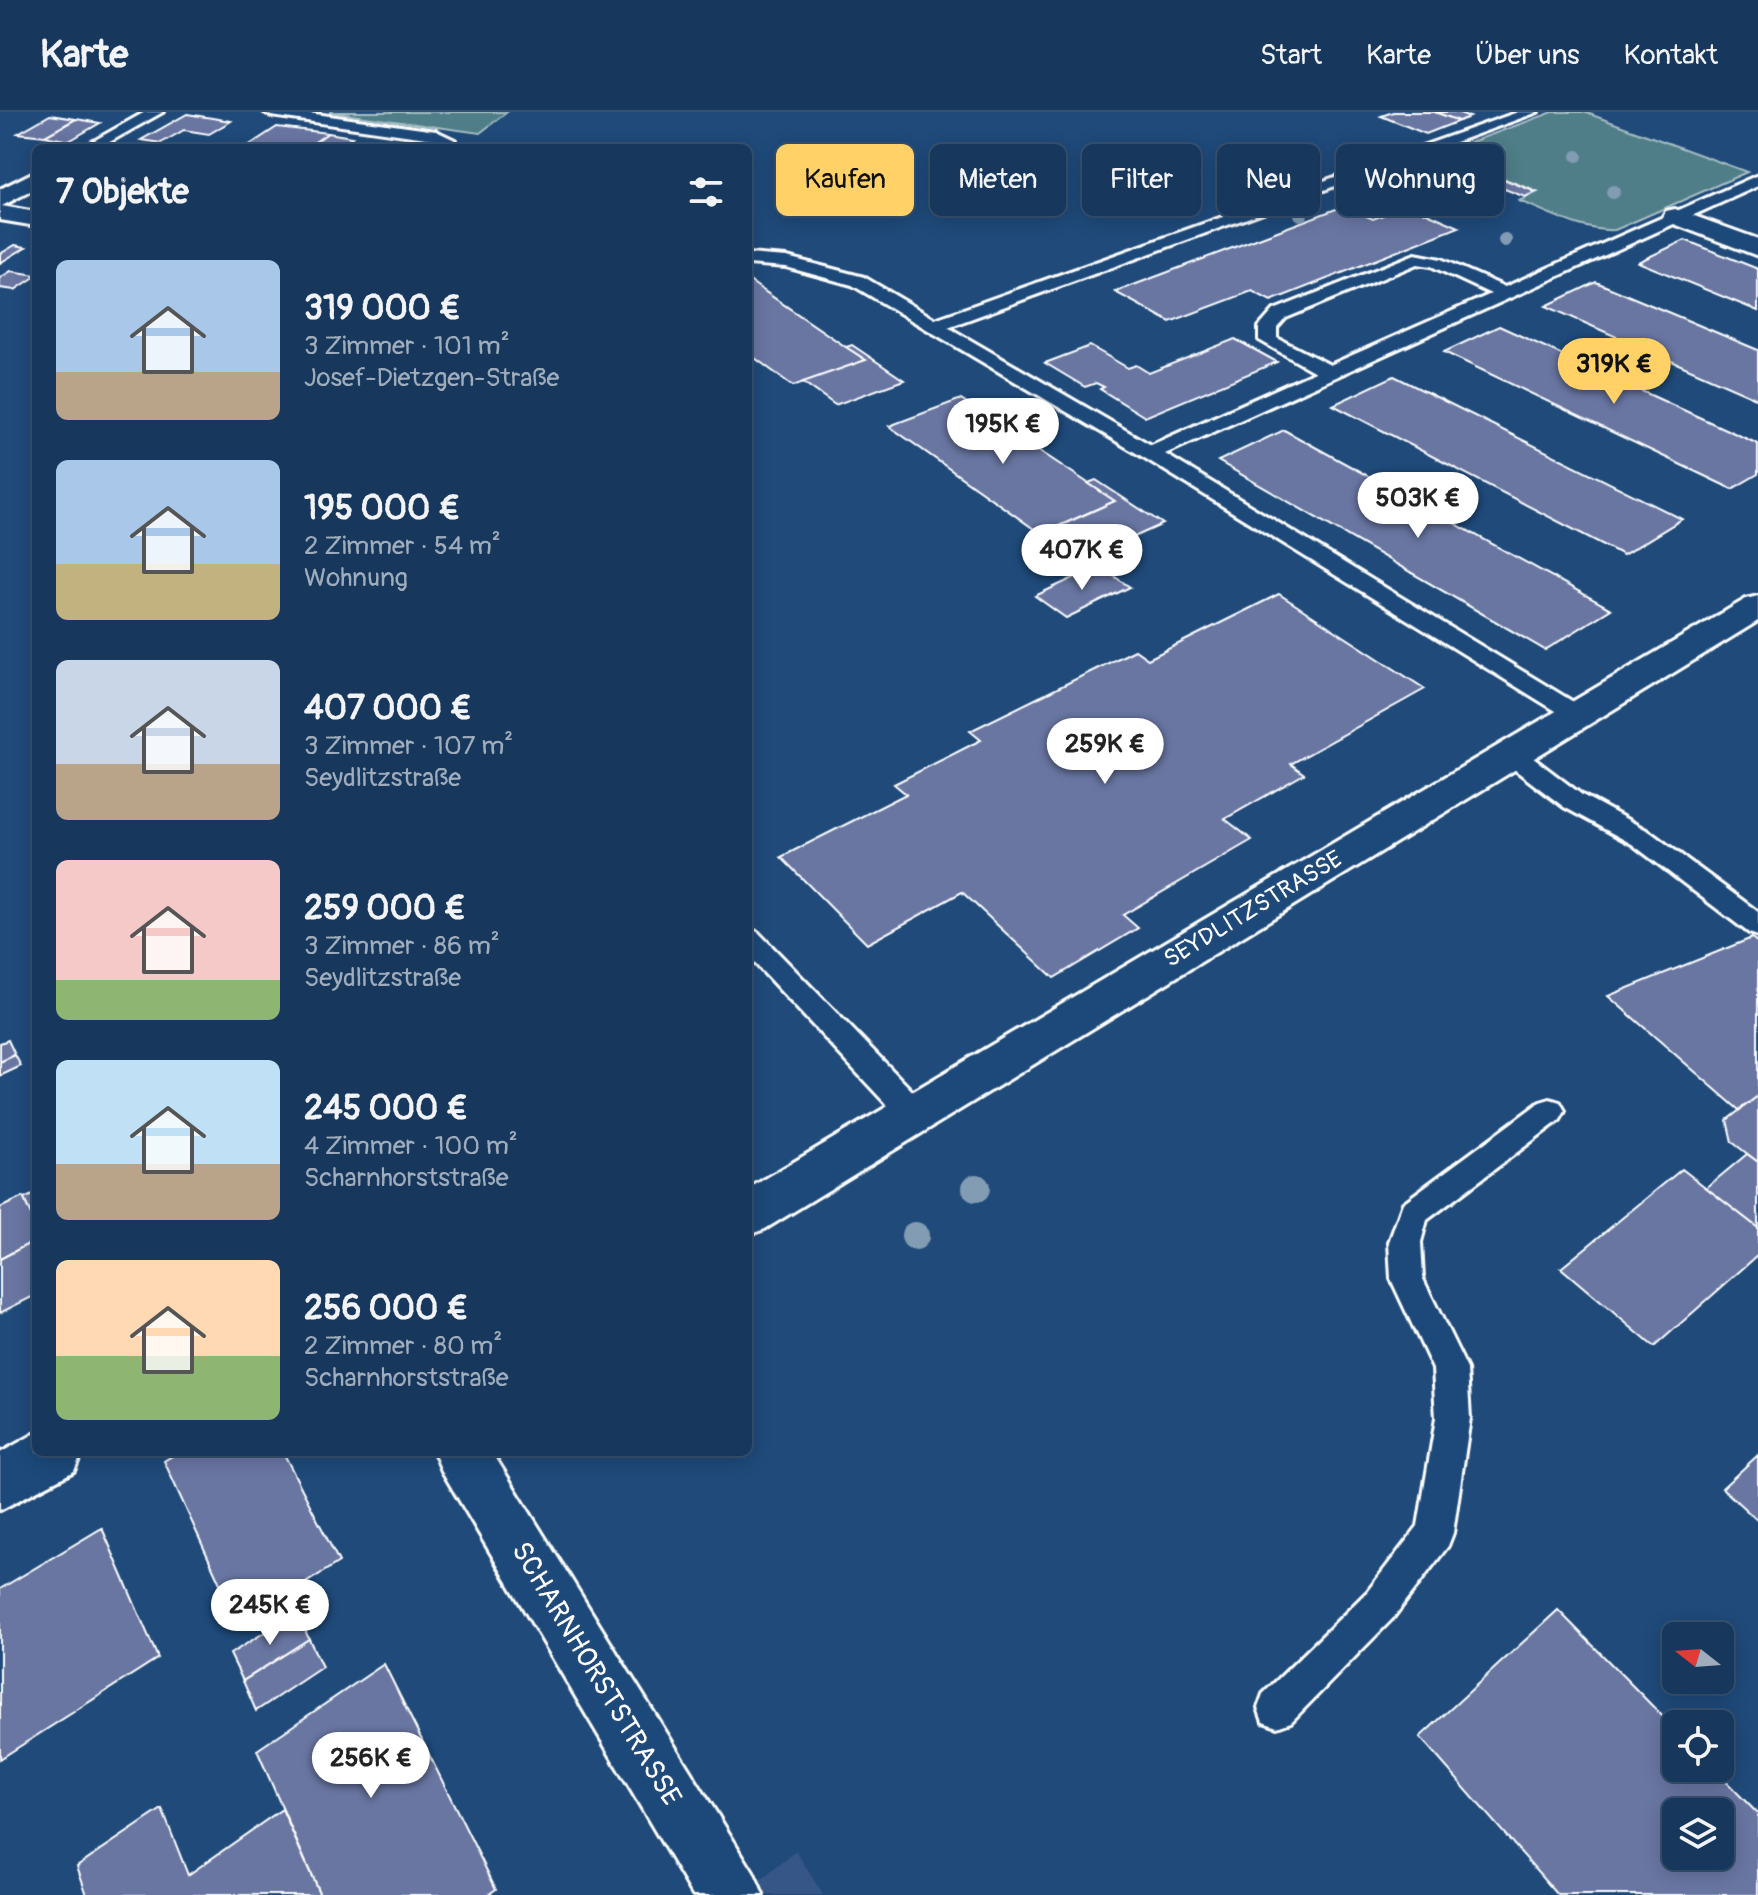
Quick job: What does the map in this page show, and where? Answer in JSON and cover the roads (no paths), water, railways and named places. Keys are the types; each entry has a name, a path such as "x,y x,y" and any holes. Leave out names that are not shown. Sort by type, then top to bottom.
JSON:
{"street":[{"path":"0,199 32,180"},
{"path":"0,213 32,218"},
{"path":"1675,216 1758,248"},
{"name":"SEYDLITZSTRASSE","path":"752,1212 1758,606"},
{"path":"0,1483 48,1456"},
{"name":"SCHARNHORSTSTRASSE","path":"463,1456 730,1895"}],"lane":[{"path":"96,144 156,112"},
{"path":"271,112 436,135 448,140"},
{"path":"936,325 1531,112"},
{"path":"1150,453 1758,180"},
{"path":"752,259 787,262 858,281 1150,453 1577,714"},
{"path":"1329,372 1268,340 1268,327 1280,314 1415,259 1435,262 1503,293"},
{"path":"1511,754 1573,801 1641,838 1758,926"},
{"path":"752,943 914,1113"},
{"path":"1277,1708 1380,1605 1435,1533 1453,1418 1451,1382 1450,1369 1407,1279 1405,1242 1414,1212 1550,1111"}]}
